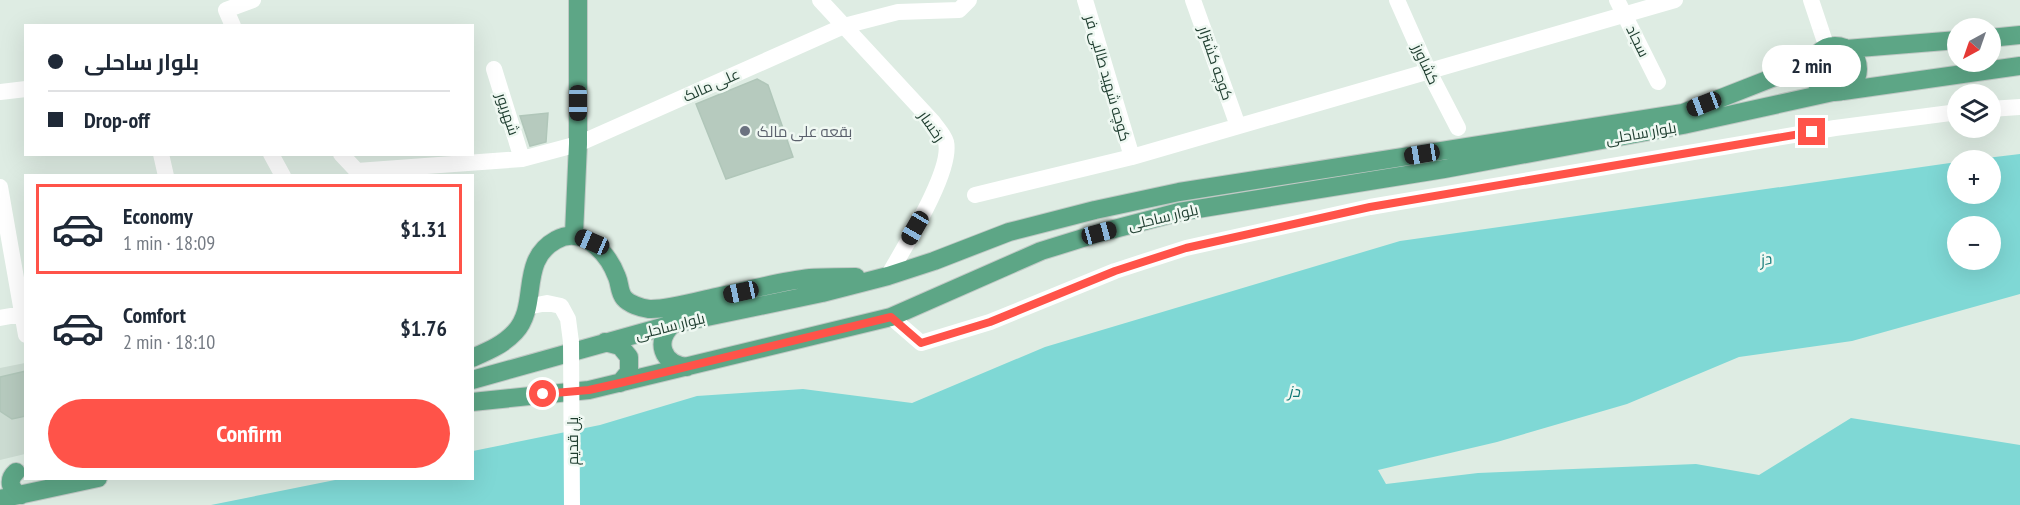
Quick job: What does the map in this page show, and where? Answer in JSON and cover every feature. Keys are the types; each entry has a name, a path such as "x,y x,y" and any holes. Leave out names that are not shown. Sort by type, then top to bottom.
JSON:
{"main road":[{"path":"574,234 578,144 578,0"},
{"path":"2001,37 2020,35"},
{"path":"1846,49 1854,57 1858,66 1857,76 1852,85 1838,92 1824,89 1816,82 1812,73 1813,62 1818,54 1827,48 1837,46 1846,49 1947,41"},
{"name":"بلوار ساحلی","path":"474,379 673,324 822,293 888,276 1009,232 1095,210 1179,192 1683,113 1813,62"},
{"name":"بلوار ساحلی","path":"474,402 589,390 891,317 1041,251 1179,212 1444,169 1683,125 1838,92 2020,66"},
{"path":"1009,232 1020,237 1023,243 1021,261"},
{"path":"474,357 497,347 516,330 527,307 533,266 544,248 558,238 574,234 592,242 607,256 618,277 621,293 626,300 649,309 809,278 888,276"},
{"path":"673,324 666,330 662,346 671,362 687,367"},
{"path":"605,342 620,346 629,357 629,372 620,383"},
{"path":"14,473 11,479 12,487 21,495"},
{"path":"0,499 89,480"}],"street":[{"path":"232,24 223,5 253,0"},
{"name":"رخسار","path":"820,0 933,122 946,141 946,159 935,189 888,276"},
{"name":"علی مالک","path":"343,156 357,171 399,172 522,159 578,144 844,26 898,12 959,10 969,0"},
{"name":"کوچه شهید طالبی فر","path":"1085,0 1131,157"},
{"name":"کوچه کشتزار","path":"1194,0 1238,126"},
{"name":"کشاورز","path":"1397,0 1428,70 1458,128"},
{"path":"975,195 1131,157 1238,126 1428,70 1621,7 1675,0"},
{"path":"1811,0 1827,48"},
{"name":"سجاد","path":"1621,7 1658,82"},
{"name":"شهریور","path":"494,69 522,159"},
{"path":"0,92 24,89"},
{"path":"2001,108 2020,107"},
{"path":"891,317 921,343 990,322 1115,271 1186,248 1370,207 1835,128 1947,113"},
{"path":"161,156 166,174"},
{"path":"272,156 282,174"},
{"path":"0,187 24,324"},
{"name":"پل قدیم","path":"527,307 547,303 561,306 568,319 571,342 572,505"},
{"path":"0,318 22,314"}],"shaded area":[{"path":"24,363 24,454 0,460 0,368"}],"water":[{"name":"دز","path":"2020,154 2020,294 1852,341 1739,357 1627,404 1497,442 1378,470 1386,484 1478,473 1696,464 1759,475 1851,418 2020,445 2020,505 211,505 335,480 474,480 474,451 600,425 697,396 803,389 912,403 1045,347 1400,241 1947,163 1947,204 2001,204 2001,156"}],"building":[{"name":"بقعه علی مالک","path":"757,79 768,85 793,157 726,179 696,104"},
{"path":"548,113 546,142 530,146 520,116"},
{"path":"24,371 24,416 12,419 0,411 0,377"}],"place":[{"name":"بقعه علی مالک","path":"745,131"}],"route":[{"path":"543,394 589,390 891,317 921,343 990,322 1115,271 1186,248 1370,207 1812,132"}]}
